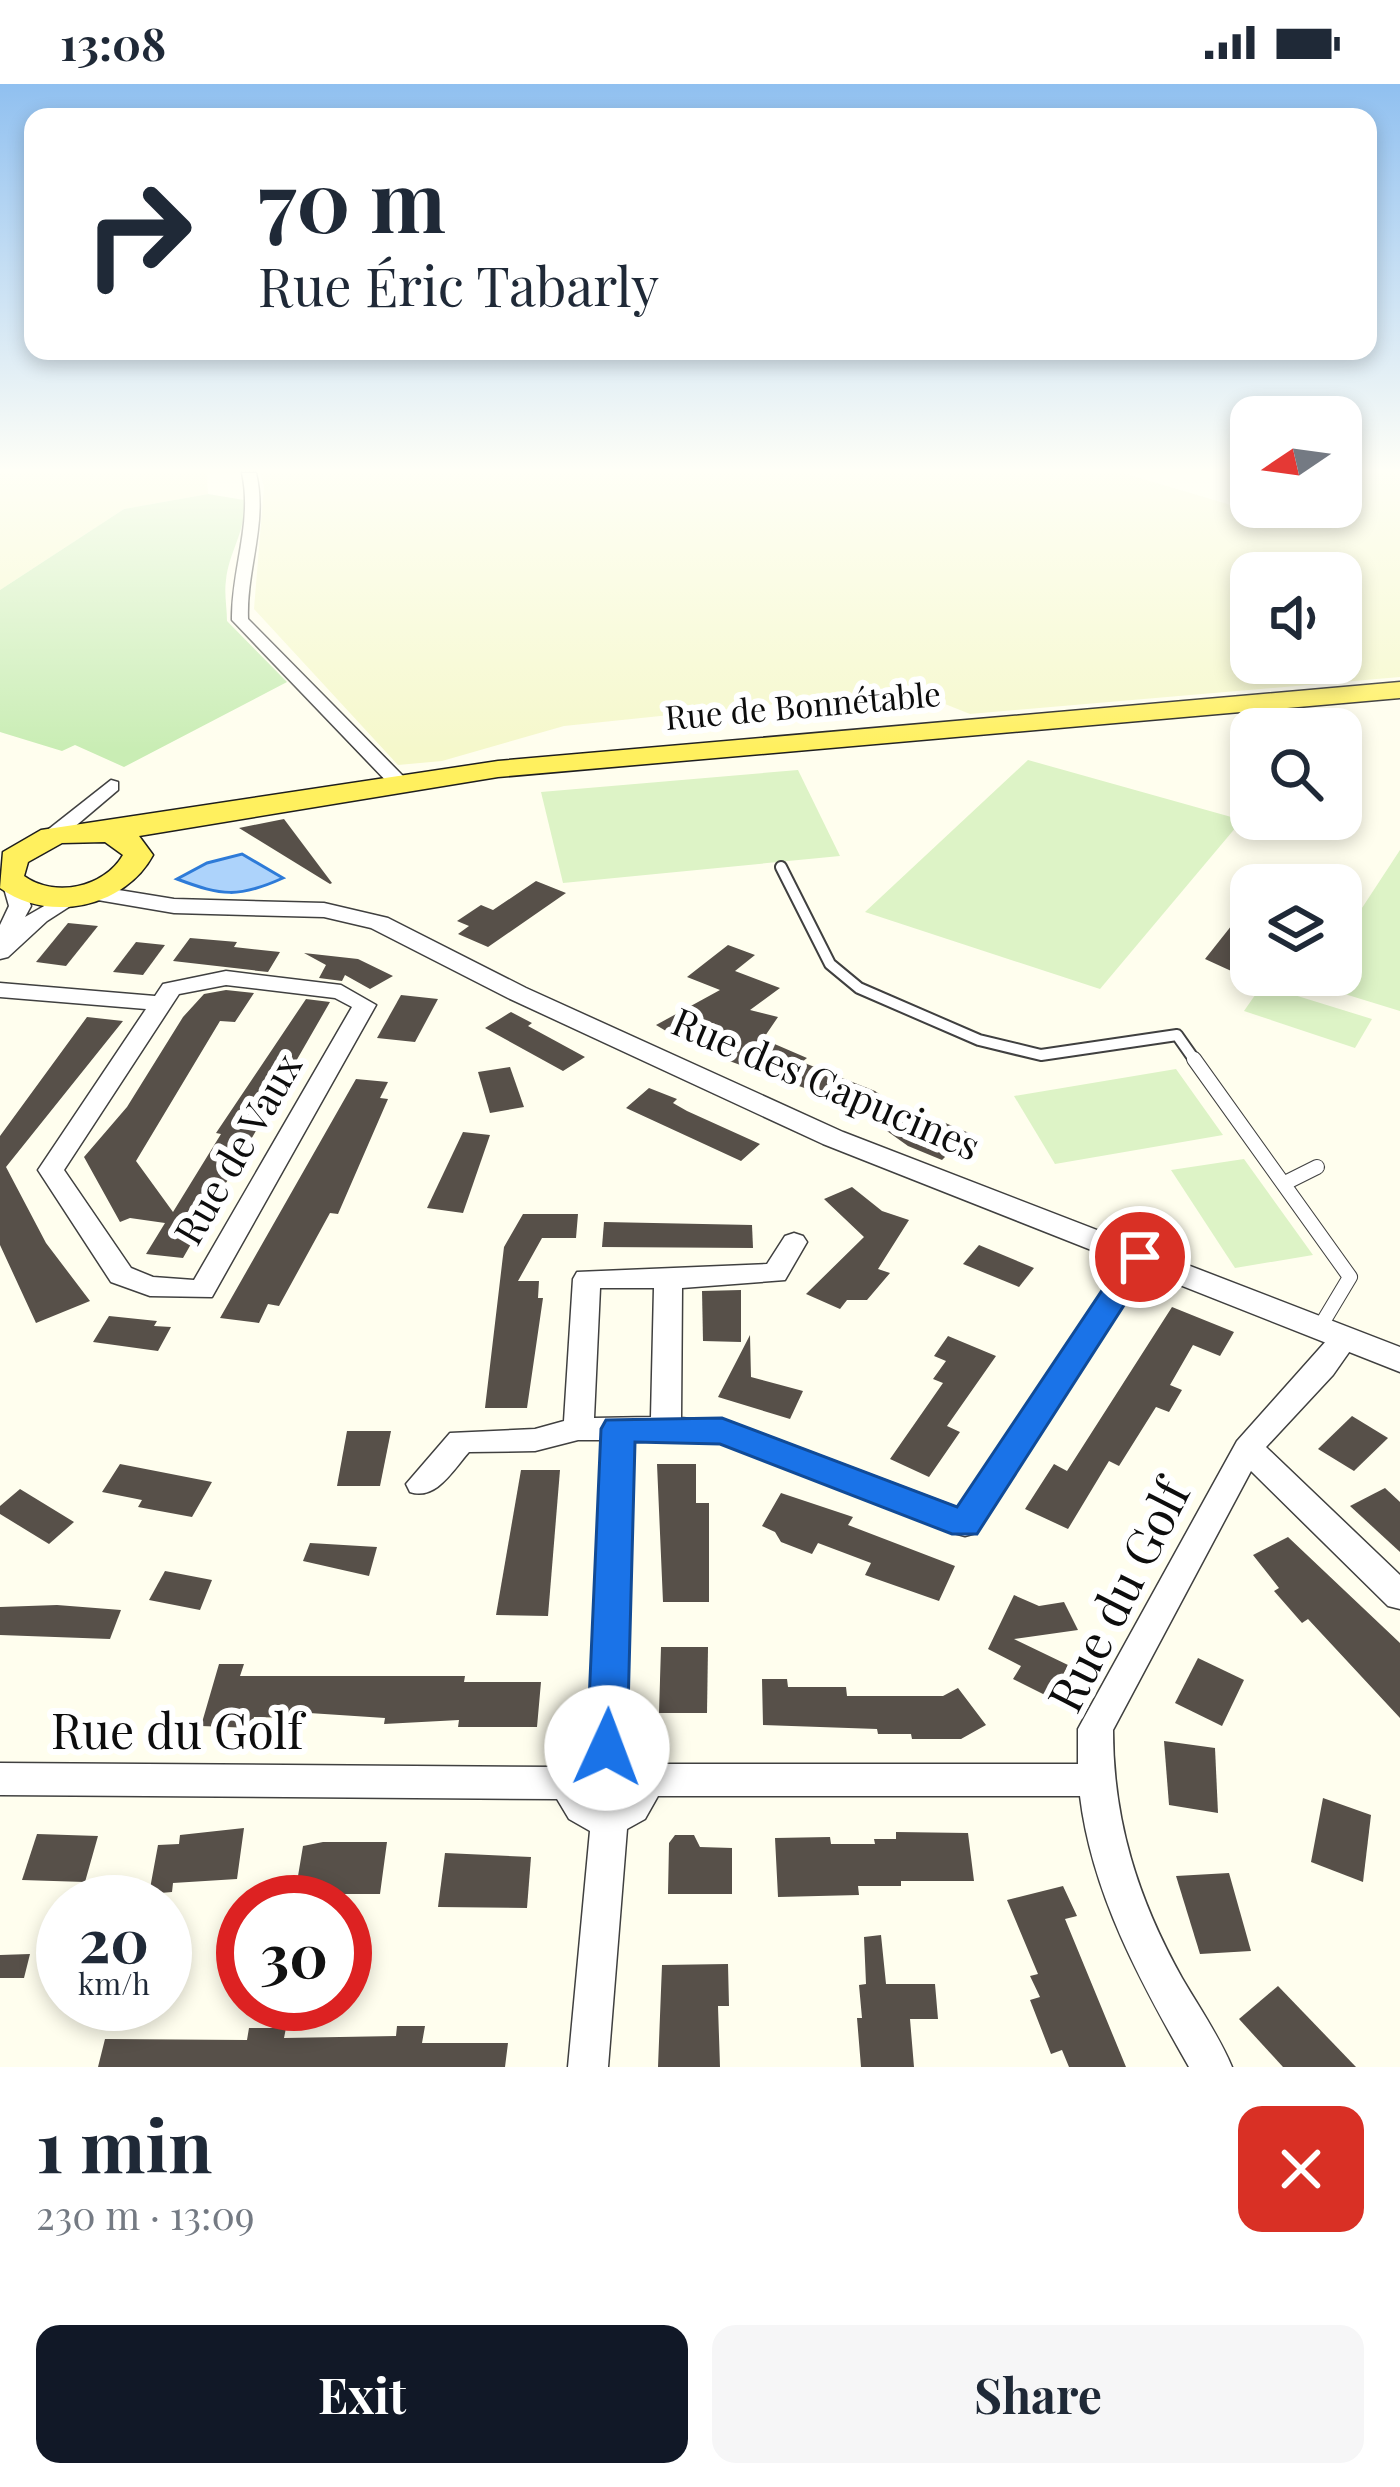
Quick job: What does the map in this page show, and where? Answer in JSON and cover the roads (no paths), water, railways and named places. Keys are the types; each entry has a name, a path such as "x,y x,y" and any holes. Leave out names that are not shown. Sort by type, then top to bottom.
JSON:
{"main road":[{"name":"Rue de Bonnétable","path":"8,870 52,836 100,823 215,817 398,782 1400,689"},
{"name":"Rue de Bonnétable","path":"83,893 111,884 136,860 215,817"},
{"path":"100,823 129,841 136,860"},
{"path":"8,870 39,895 83,893"}],"street":[{"path":"244,566 240,620 398,782"},
{"path":"100,823 112,786"},
{"name":"Rue des Capucines","path":"136,860 153,886 218,907"},
{"path":"0,948 20,906 8,870"},
{"path":"0,948 50,908 83,893"},
{"name":"Rue des Capucines","path":"83,893 218,907 324,910 379,923 517,993 832,1138 1400,1360"},
{"name":"Rue de Vaux","path":"226,978 341,992 365,1005 202,1290 150,1286 121,1275 50,1170 160,1003 171,989 226,978"},
{"path":"0,990 160,1003"},
{"path":"578,1429 587,1279 776,1274 794,1242"},
{"path":"421,1484 461,1441 536,1440 578,1429 722,1431 965,1524 1140,1257"},
{"path":"666,1428 668,1279"},
{"name":"Rue du Golf","path":"1212,2067 1134,1923 1106,1850 1092,1780 1096,1729 1262,1427 1330,1363 1333,1332"},
{"path":"607,1748 618,1429"},
{"path":"1248,1449 1400,1596"},
{"path":"607,1748 634,1757 645,1780 636,1803 610,1816 580,1807 569,1783 579,1760 607,1748"},
{"name":"Rue du Golf","path":"0,1779 569,1783"},
{"path":"645,1780 1092,1780"},
{"path":"588,2067 610,1816"}],"lane":[{"path":"781,867 830,964 859,988 979,1040 1041,1055 1177,1035 1350,1277 1333,1332"},
{"path":"1285,1183 1317,1167"}],"water":[{"path":"242,854 283,878 230,892 177,879 207,863"}]}
